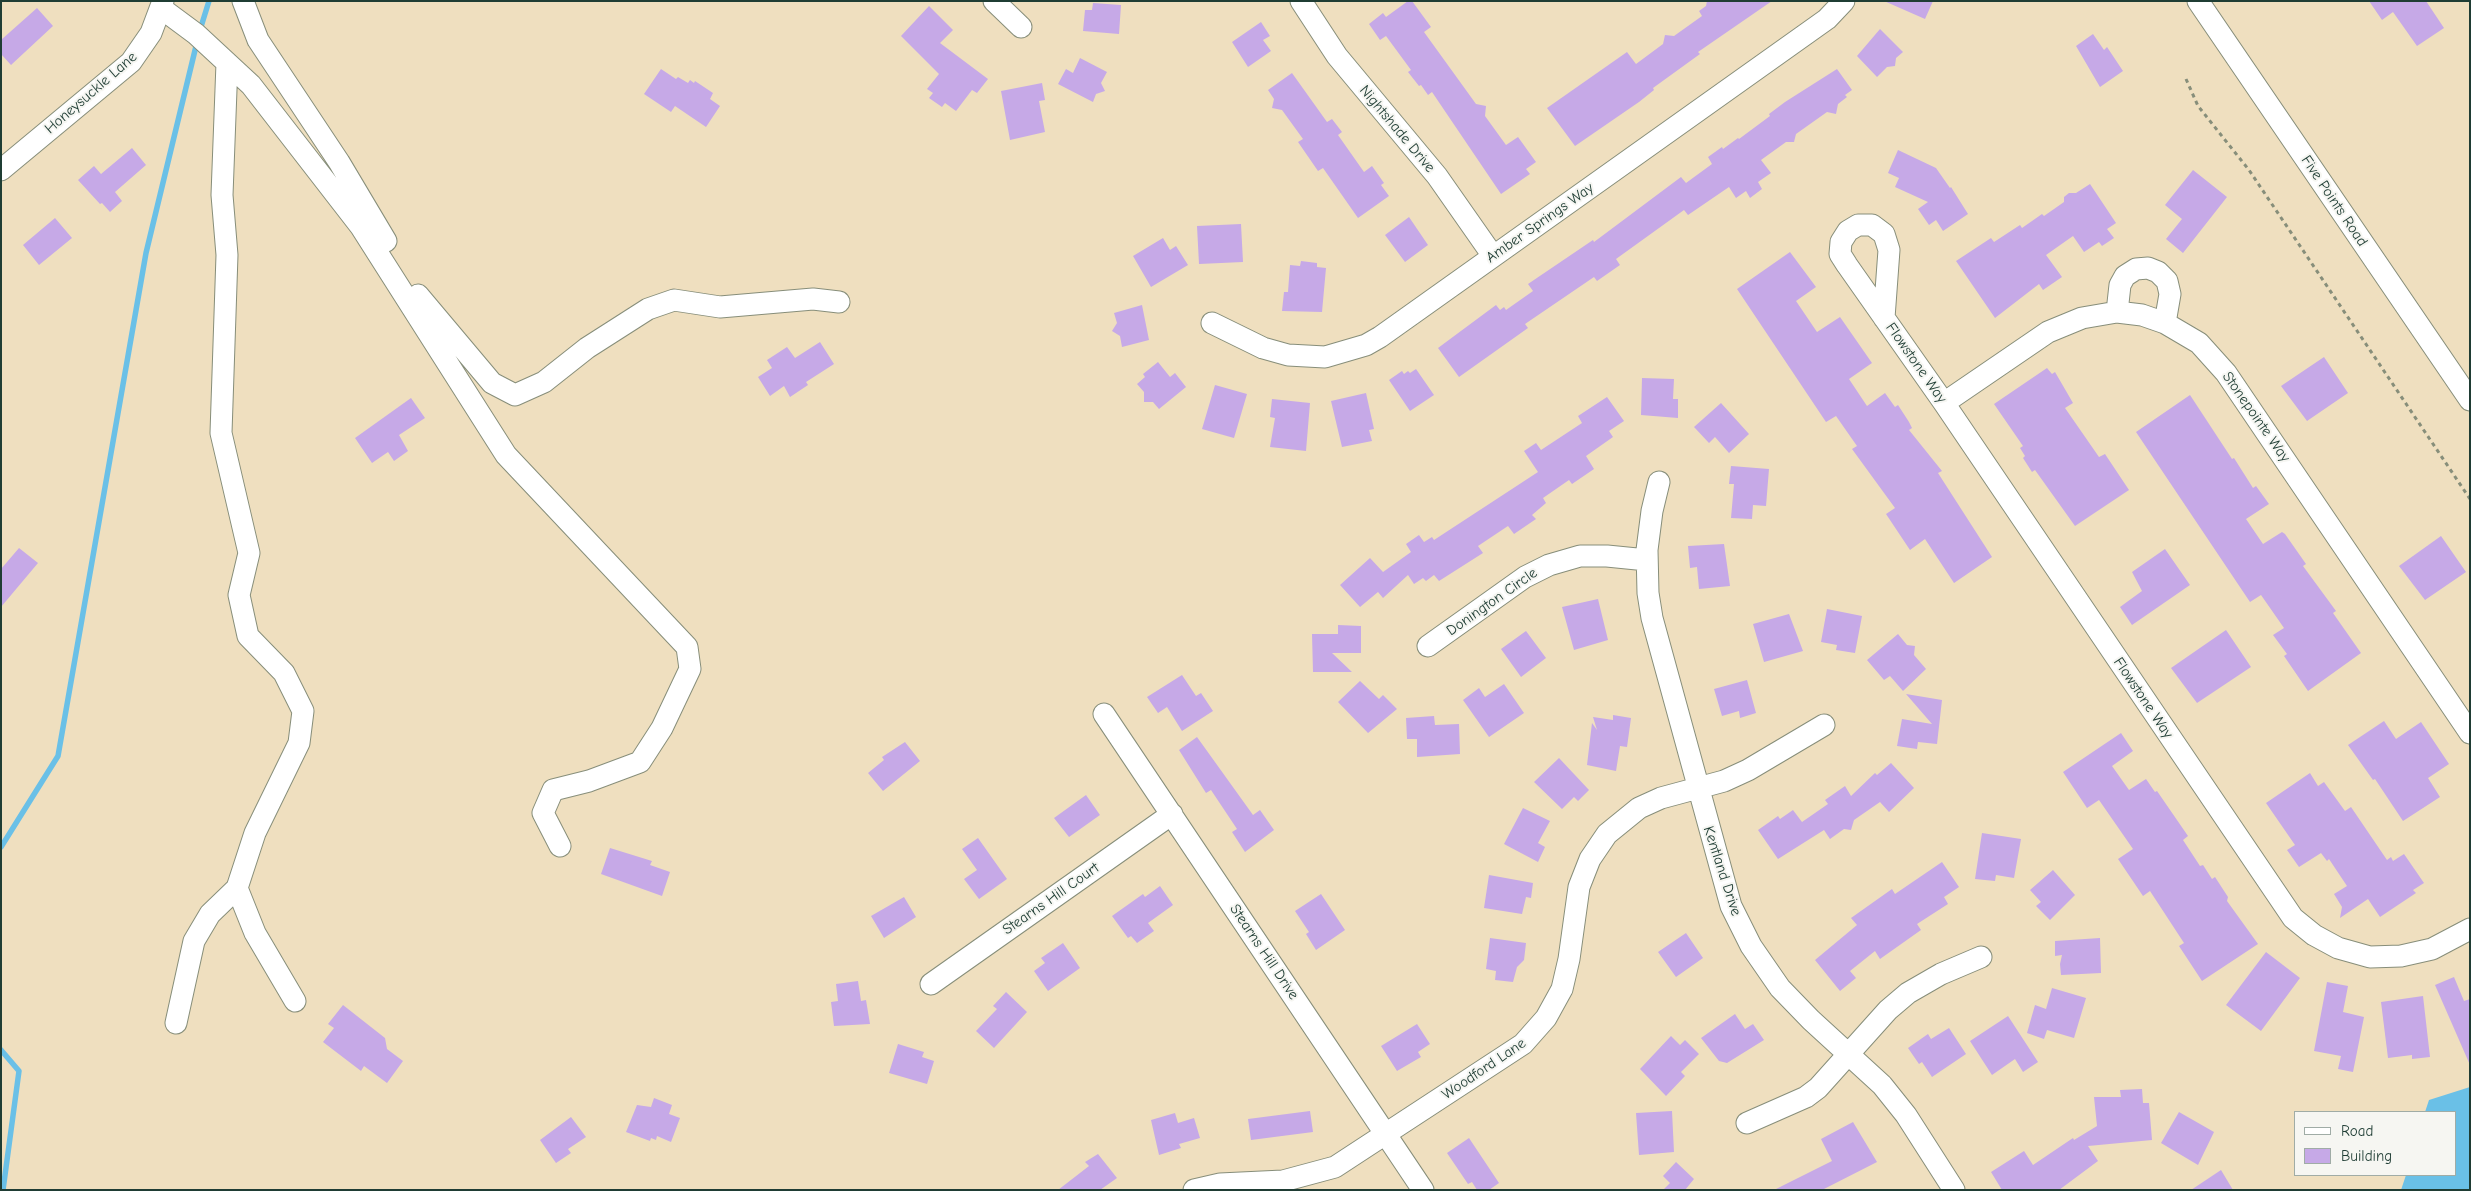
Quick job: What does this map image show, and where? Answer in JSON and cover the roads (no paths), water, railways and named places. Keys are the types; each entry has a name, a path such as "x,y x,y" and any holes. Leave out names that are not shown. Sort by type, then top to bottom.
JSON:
{"street":[{"path":"243,1 258,40 340,162 420,299 492,383 515,395 544,382 587,348 648,309 674,300 720,307 812,299 839,302"},
{"path":"994,1 1021,28"},
{"name":"Nightshade Drive","path":"1301,1 1337,56 1432,170 1493,256"},
{"name":"Amber Springs Way","path":"1212,323 1263,348 1280,354 1304,357 1340,353 1366,345 1380,337 1827,19 1844,1"},
{"name":"Five Points Road","path":"2198,1 2470,400"},
{"path":"162,5 251,86 361,227 506,455 687,647 690,669 662,728 640,762 589,781 553,790 543,813 560,846"},
{"name":"Honeysuckle Lane","path":"1,170 131,62 151,33 162,5"},
{"path":"176,1023 194,941 210,914 237,888 255,834 299,743 303,711 284,673 248,636 239,595 249,553 221,434 227,254 222,195 227,63"},
{"path":"2117,312 2120,285 2125,276 2136,269 2148,268 2158,272 2167,281 2170,294 2165,323"},
{"name":"Stonepointe Way","path":"1944,403 2048,332 2082,318 2117,312 2142,315 2165,323 2199,343 2226,372 2470,732"},
{"name":"Flowstone Way","path":"1884,318 1944,403 2293,918 2314,935 2338,948 2370,957 2401,956 2432,949 2470,928"},
{"name":"Kentland Drive","path":"1659,482 1652,511 1647,560 1648,593 1653,627 1726,892 1751,946 1785,995 1850,1054 1895,1100 1954,1190"},
{"name":"Donington Circle","path":"1428,646 1526,577 1549,565 1580,556 1607,556 1647,560"},
{"name":"Stearns Hill Drive","path":"1104,714 1423,1190"},
{"name":"Woodford Lane","path":"1194,1190 1220,1184 1283,1181 1318,1174 1351,1159 1531,1037 1546,1018 1562,989 1569,959 1579,887 1587,864 1599,844 1617,824 1639,808 1697,788 1724,781 1748,770 1824,725"},
{"name":"Stearns Hill Court","path":"931,984 1172,814"},
{"path":"237,888 255,933 295,1001"},
{"path":"1747,1123 1806,1097 1818,1088 1888,1010 1908,993 1941,974 1981,957"}],"water":[{"path":"2470,1087 2470,1190 2401,1190 2406,1176 2456,1176 2456,1111 2425,1111 2429,1100"}],"waterway":[{"path":"200,30 209,1"},
{"path":"1,847 58,756 146,253 197,42"},
{"path":"1,1050 19,1071 3,1190"}]}
